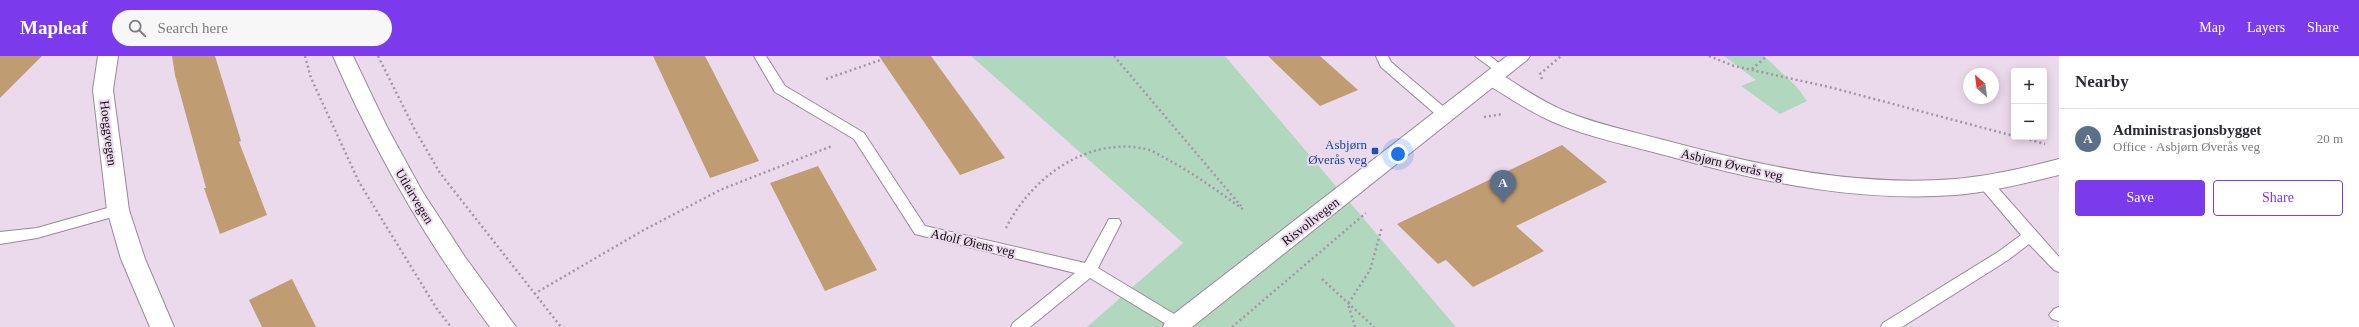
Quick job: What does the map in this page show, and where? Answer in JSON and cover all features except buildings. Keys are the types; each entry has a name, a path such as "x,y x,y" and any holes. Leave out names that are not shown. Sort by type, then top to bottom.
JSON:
{"street":[{"name":"Hoeggvegen","path":"108,56 103,90 118,210 133,259 162,327"},
{"name":"Utleirvegen","path":"343,56 362,101 403,176 443,242 504,327"},
{"name":"Risvollvegen","path":"1177,325 1446,116 1520,56"},
{"name":"Asbjørn Øverås veg","path":"1497,74 1560,117 1688,155 1793,179 1858,188 1930,189 1986,184 2059,167"}],"lane":[{"name":"Adolf Øiens veg","path":"760,56 780,89 859,136 920,230 1089,270 1177,325"},
{"path":"1382,56 1385,64 1446,116"},
{"path":"1481,56 1497,74"},
{"path":"1986,184 2030,236 2059,266"},
{"path":"0,238 37,233 118,210"},
{"path":"1019,327 1089,270 1114,223"},
{"path":"1889,327 2003,256 2030,236"}],"path":[{"path":"305,56 311,78 359,182 437,309 451,327"},
{"path":"378,56 415,130 440,173 561,327"},
{"path":"826,79 892,56"},
{"path":"997,248 1015,210 1038,182 1070,161 1108,146 1147,149 1191,172 1244,210 1114,56"},
{"path":"1542,81 1540,74 1561,56"},
{"path":"1709,56 1734,66 1829,87 2011,135"},
{"path":"1752,70 1767,56"},
{"path":"1480,117 1509,113"},
{"path":"534,294 642,231 720,190 859,136"},
{"path":"2032,140 2048,144"},
{"path":"1232,327 1367,212"},
{"path":"1355,327 1348,304 1370,270 1382,227"},
{"path":"1322,279 1374,327"}],"green space":[{"path":"971,56 1225,56 1456,327 1087,327 1183,243"},
{"path":"1724,56 1764,56 1796,86 1807,101 1780,114 1741,86 1756,80"}],"place":[{"name":"Asbjørn Øverås veg","path":"1375,151"},
{"name":"Administrasjonsbygget","path":"1503,203"}]}
